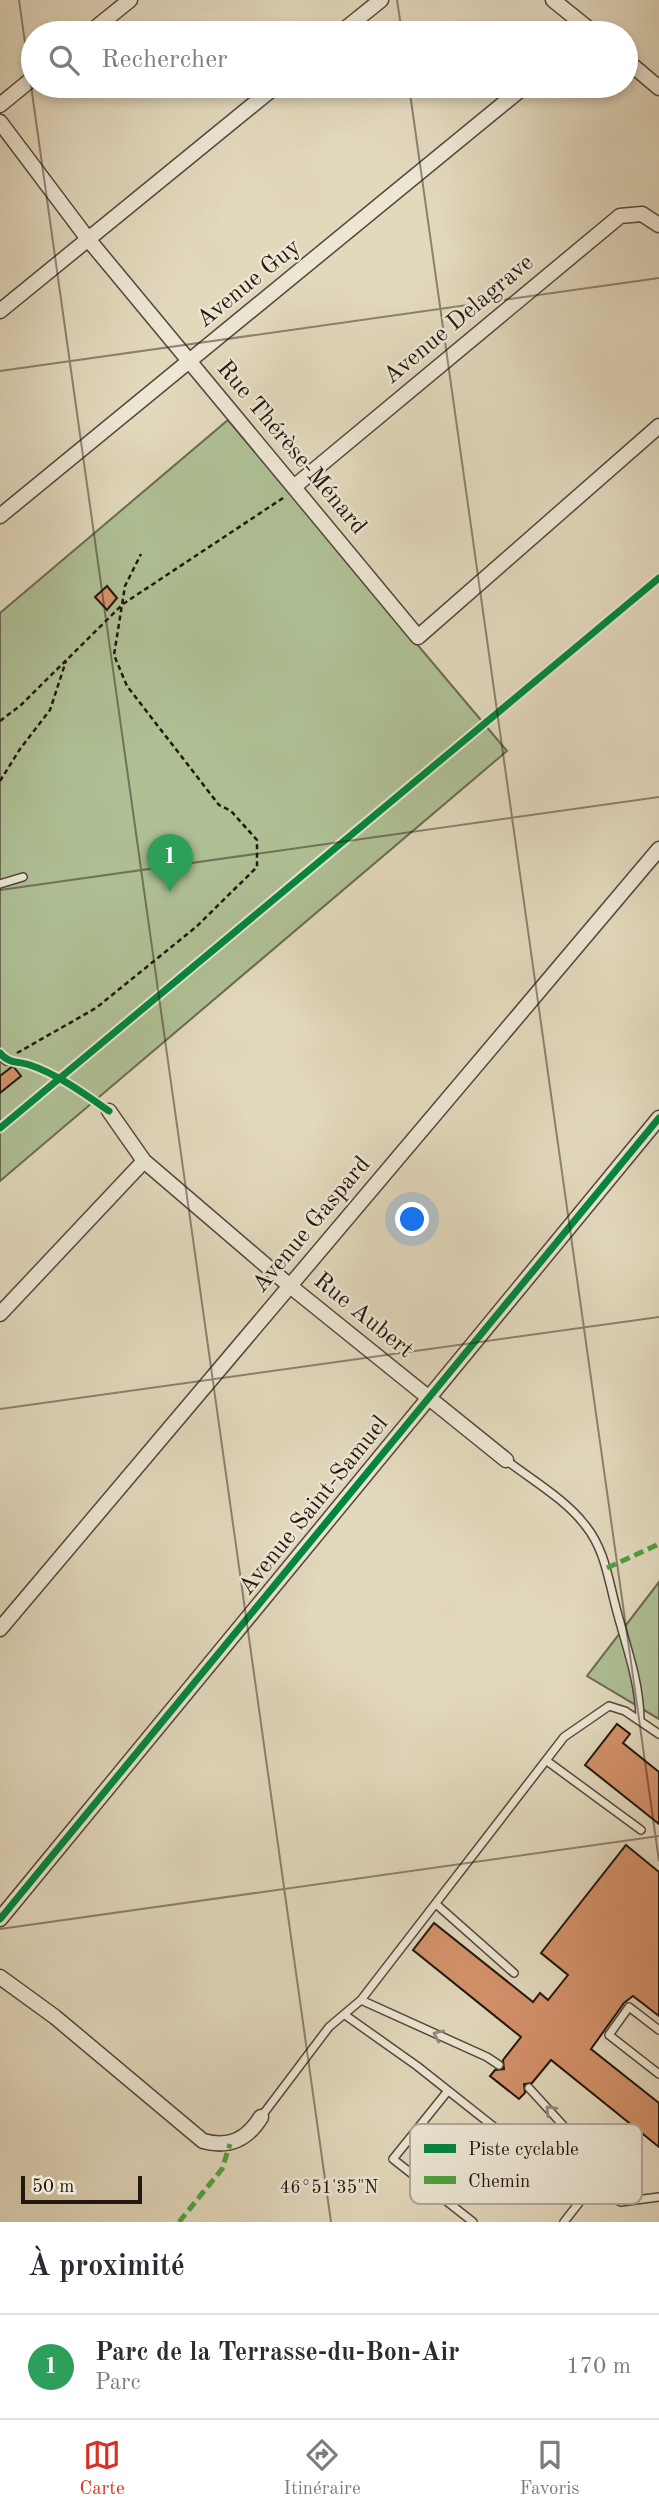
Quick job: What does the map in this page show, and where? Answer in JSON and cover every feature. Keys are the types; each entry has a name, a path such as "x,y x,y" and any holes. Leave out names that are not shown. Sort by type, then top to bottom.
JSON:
{"street":[{"path":"104,21 130,0"},
{"path":"355,21 381,0"},
{"path":"553,0 575,21"},
{"path":"638,70 659,88"},
{"path":"0,105 21,88"},
{"path":"0,312 261,98"},
{"name":"Avenue Guy","path":"0,516 510,98"},
{"name":"Rue Thérèse-Ménard","path":"0,122 88,240 418,637 659,426"},
{"name":"Avenue Delagrave","path":"295,486 620,216 642,214 659,225"},
{"name":"Avenue Gaspard","path":"0,1629 659,849"},
{"name":"Rue Aubert","path":"109,1111 144,1161 290,1286 506,1460"},
{"name":"Avenue Saint-Samuel","path":"0,1919 659,1118"},
{"path":"0,1314 144,1161"},
{"path":"0,1977 55,2017 203,2141 230,2144 249,2134 261,2118"}],"lane":[{"path":"0,884 23,877"},
{"path":"0,1053 6,1061"},
{"path":"506,1460 568,1507 586,1525 597,1545 607,1568 616,1607 634,1661 640,1719"},
{"path":"261,2118 329,2027 361,2000 564,1737 609,1706 640,1719 659,1734"},
{"path":"547,1761 641,1830"},
{"path":"436,1904 514,1973"},
{"path":"361,2000 487,2057 499,2065"},
{"path":"659,2030 629,2007 609,2035 659,2074"},
{"path":"345,2015 489,2124"},
{"path":"529,2088 562,2124"},
{"path":"421,2124 447,2092"},
{"path":"410,2138 393,2159 410,2172"},
{"path":"450,2204 473,2222"},
{"path":"564,2222 578,2204"}],"path":[{"path":"0,721 123,604 274,505 295,486"},
{"path":"6,1061 39,1038 96,1008 196,927 257,867 257,840 231,811 219,805 127,686 114,655 125,586 141,554"},
{"path":"0,780 50,710 67,658"}],"green space":[{"path":"228,420 507,751 0,1181 0,613"},
{"path":"659,1582 659,1719 587,1676"}],"building":[{"path":"107,586 117,598 107,610 95,597"},
{"path":"13,1066 21,1076 0,1093 0,1076"},
{"path":"617,1724 630,1734 623,1743 659,1772 659,1824 585,1765"},
{"path":"626,1845 659,1872 659,2016 633,1996 624,2003 591,2049 659,2103 659,2147 642,2133 642,2124 630,2124 551,2060 532,2083 524,2084 525,2093 519,2099 490,2076 495,2070 504,2069 503,2060 521,2037 413,1950 434,1923 533,2002 540,1993 548,2000 568,1975 541,1953"}],"marked path":[{"path":"607,1568 659,1544"},
{"path":"179,2222 222,2169 230,2144"}],"cycle path":[{"path":"0,1128 659,578"},
{"path":"0,1053 10,1061 30,1065 71,1085 109,1111"},
{"path":"0,1919 659,1118"}],"place":[{"name":"Parc de la Terrasse-du-Bon-Air","path":"170,892"}]}
